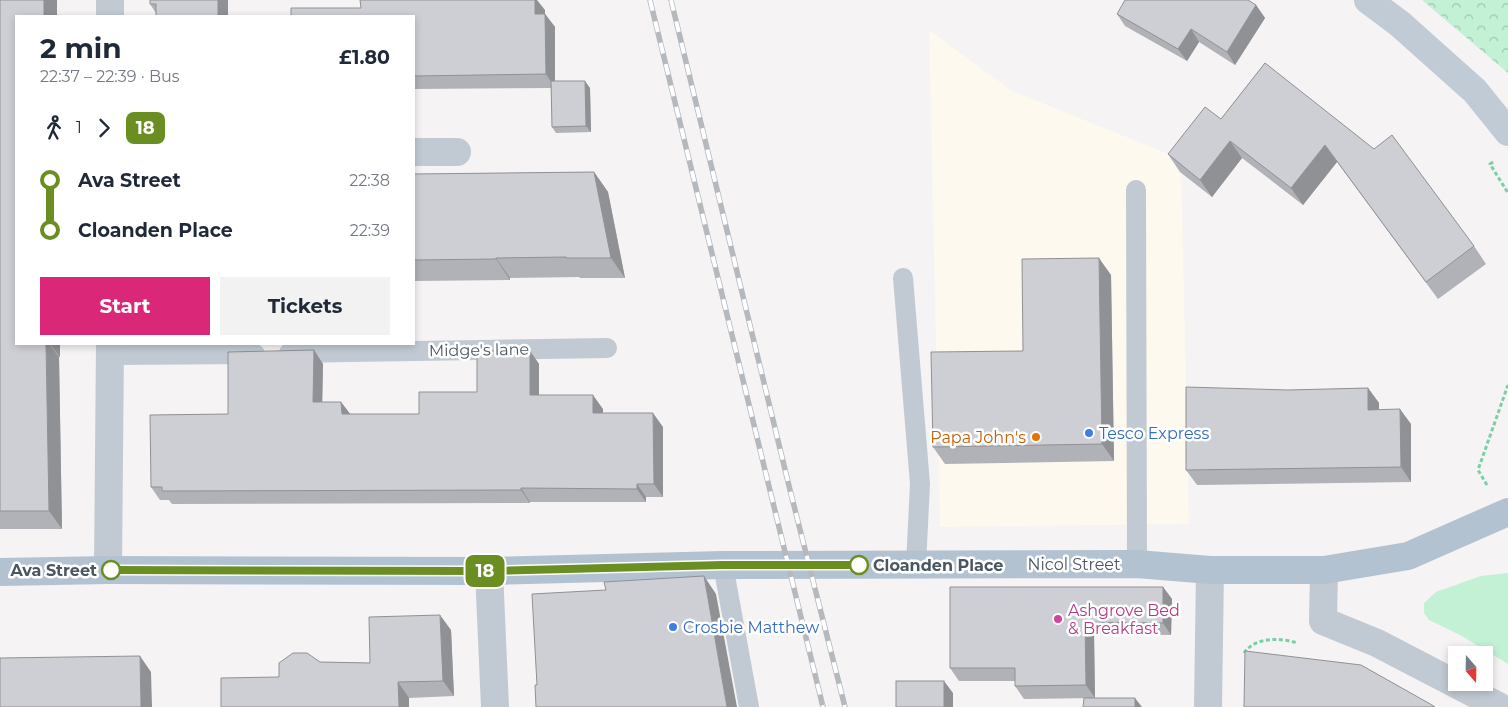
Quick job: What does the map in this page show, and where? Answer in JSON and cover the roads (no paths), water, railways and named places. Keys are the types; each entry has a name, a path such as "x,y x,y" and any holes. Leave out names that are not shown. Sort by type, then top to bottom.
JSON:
{"main road":[{"path":"1368,0 1400,24 1475,91 1508,132"},
{"name":"Nicol Street","path":"0,572 108,570 489,571 723,565 1137,564 1210,570 1324,570 1408,556 1507,513"}],"street":[{"path":"110,0 110,15"},
{"path":"415,152 466,152"},
{"path":"108,570 110,350"},
{"path":"1208,707 1210,570"},
{"path":"1324,570 1323,621 1377,643 1500,707"},
{"path":"489,571 494,707"}],"lane":[{"path":"1136,190 1137,564"},
{"path":"903,278 920,484 916,565"},
{"name":"Midge's lane","path":"110,350 607,348"},
{"path":"723,565 749,707"}],"railway":[{"path":"650,0 823,707"},
{"path":"671,0 790,490 845,707"}],"place":[{"name":"Tesco Express","path":"1089,433"},
{"name":"Papa John's","path":"1036,437"},
{"name":"Cloanden Place","path":"859,565"},
{"name":"Ava Street","path":"111,570"},
{"name":"Ashgrove Bed & Breakfast","path":"1058,619"},
{"name":"Crosbie Matthew","path":"673,627"}]}
